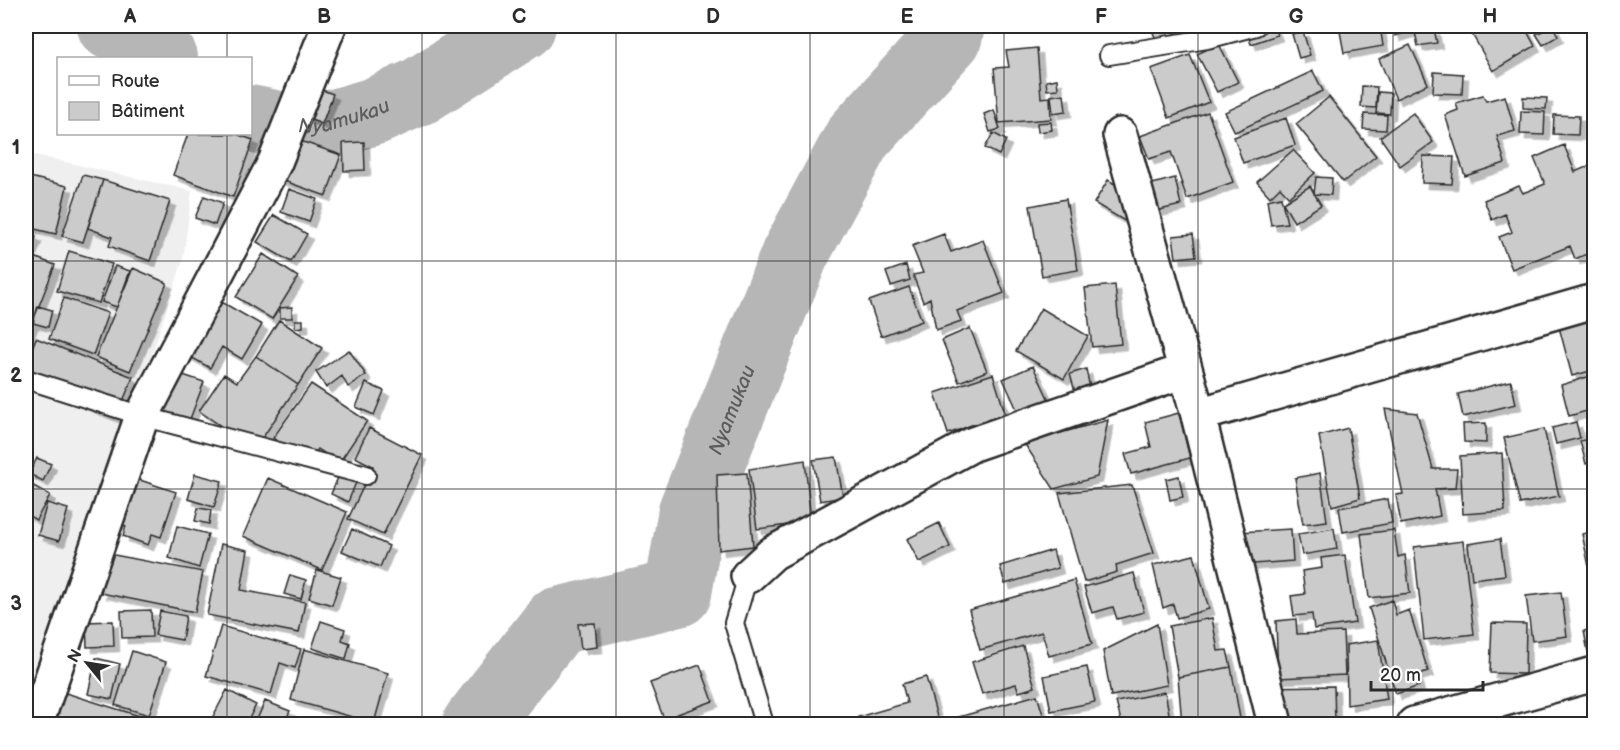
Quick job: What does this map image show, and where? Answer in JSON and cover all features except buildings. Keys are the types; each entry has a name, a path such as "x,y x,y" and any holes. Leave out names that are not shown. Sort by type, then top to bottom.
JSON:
{"street":[{"path":"36,724 142,416 275,162 329,26"},
{"path":"1120,135 1198,415 1275,724"},
{"path":"1198,415 1594,301"},
{"path":"748,576 772,553 973,444 1184,371"},
{"path":"1414,724 1594,674"}],"lane":[{"path":"1109,55 1207,39 1256,26"},
{"path":"26,379 142,416 366,475"},
{"path":"748,576 735,623 764,724"}],"shaded area":[{"path":"26,153 192,191 183,260 30,724 26,724"}],"waterway":[{"name":"Nyamukau","path":"111,26 162,57"},
{"name":"Nyamukau","path":"252,119 285,126 321,127 375,111 420,91 522,26"},
{"name":"Nyamukau","path":"476,724 557,621 678,593 692,511 795,254 858,137 948,38 951,26"}]}
